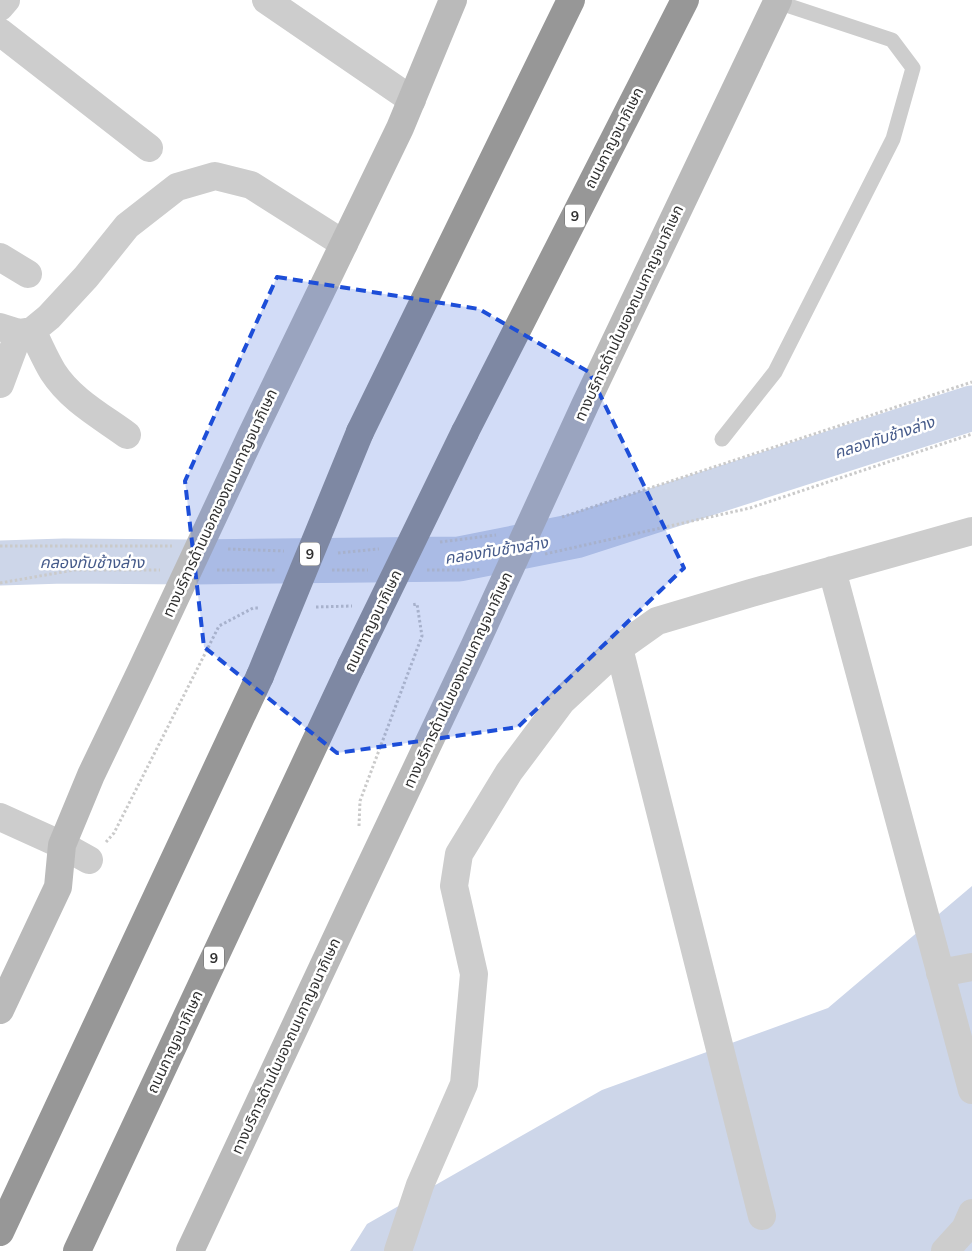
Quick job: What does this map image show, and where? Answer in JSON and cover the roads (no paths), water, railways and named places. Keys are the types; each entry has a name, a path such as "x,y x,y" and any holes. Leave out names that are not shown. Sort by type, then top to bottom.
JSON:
{"highway":[{"name":"9","path":"0,1232 260,676 360,432 572,0"},
{"name":"ถนนกาญจนาภิเษก","path":"77,1251 351,666 465,432 685,0"}],"main road":[{"name":"ทางบริการด้านนอกของถนนกาญจนาภิเษก","path":"0,1010 58,887 62,845 91,775 251,436 400,128 453,0"},
{"name":"ทางบริการด้านในของถนนกาญจนาภิเษก","path":"190,1251 474,647 585,405 777,1"}],"street":[{"path":"0,7 6,0"},
{"path":"266,0 412,100"},
{"path":"0,32 149,148"},
{"path":"17,330 49,317 127,226 177,187 215,176 251,185 344,244"},
{"path":"0,257 28,274"},
{"path":"0,384 17,330"},
{"path":"17,330 78,401 127,435"},
{"path":"398,1251 420,1185 464,1084 474,974 454,886 459,854 509,772 562,701 619,648 657,621 972,531"},
{"path":"832,570 972,1090"},
{"path":"619,648 762,1216"},
{"path":"0,818 62,845 89,860"},
{"path":"940,973 972,967"},
{"path":"945,1251 964,1229 972,1213"}],"lane":[{"path":"722,439 775,372 892,139 913,68 892,40 777,1"}],"water":[{"path":"972,886 972,1251 350,1251 367,1224 602,1090 828,1008"}],"waterway":[{"name":"คลองทับช้างล่าง","path":"0,563 459,559 575,536 972,408"}]}
